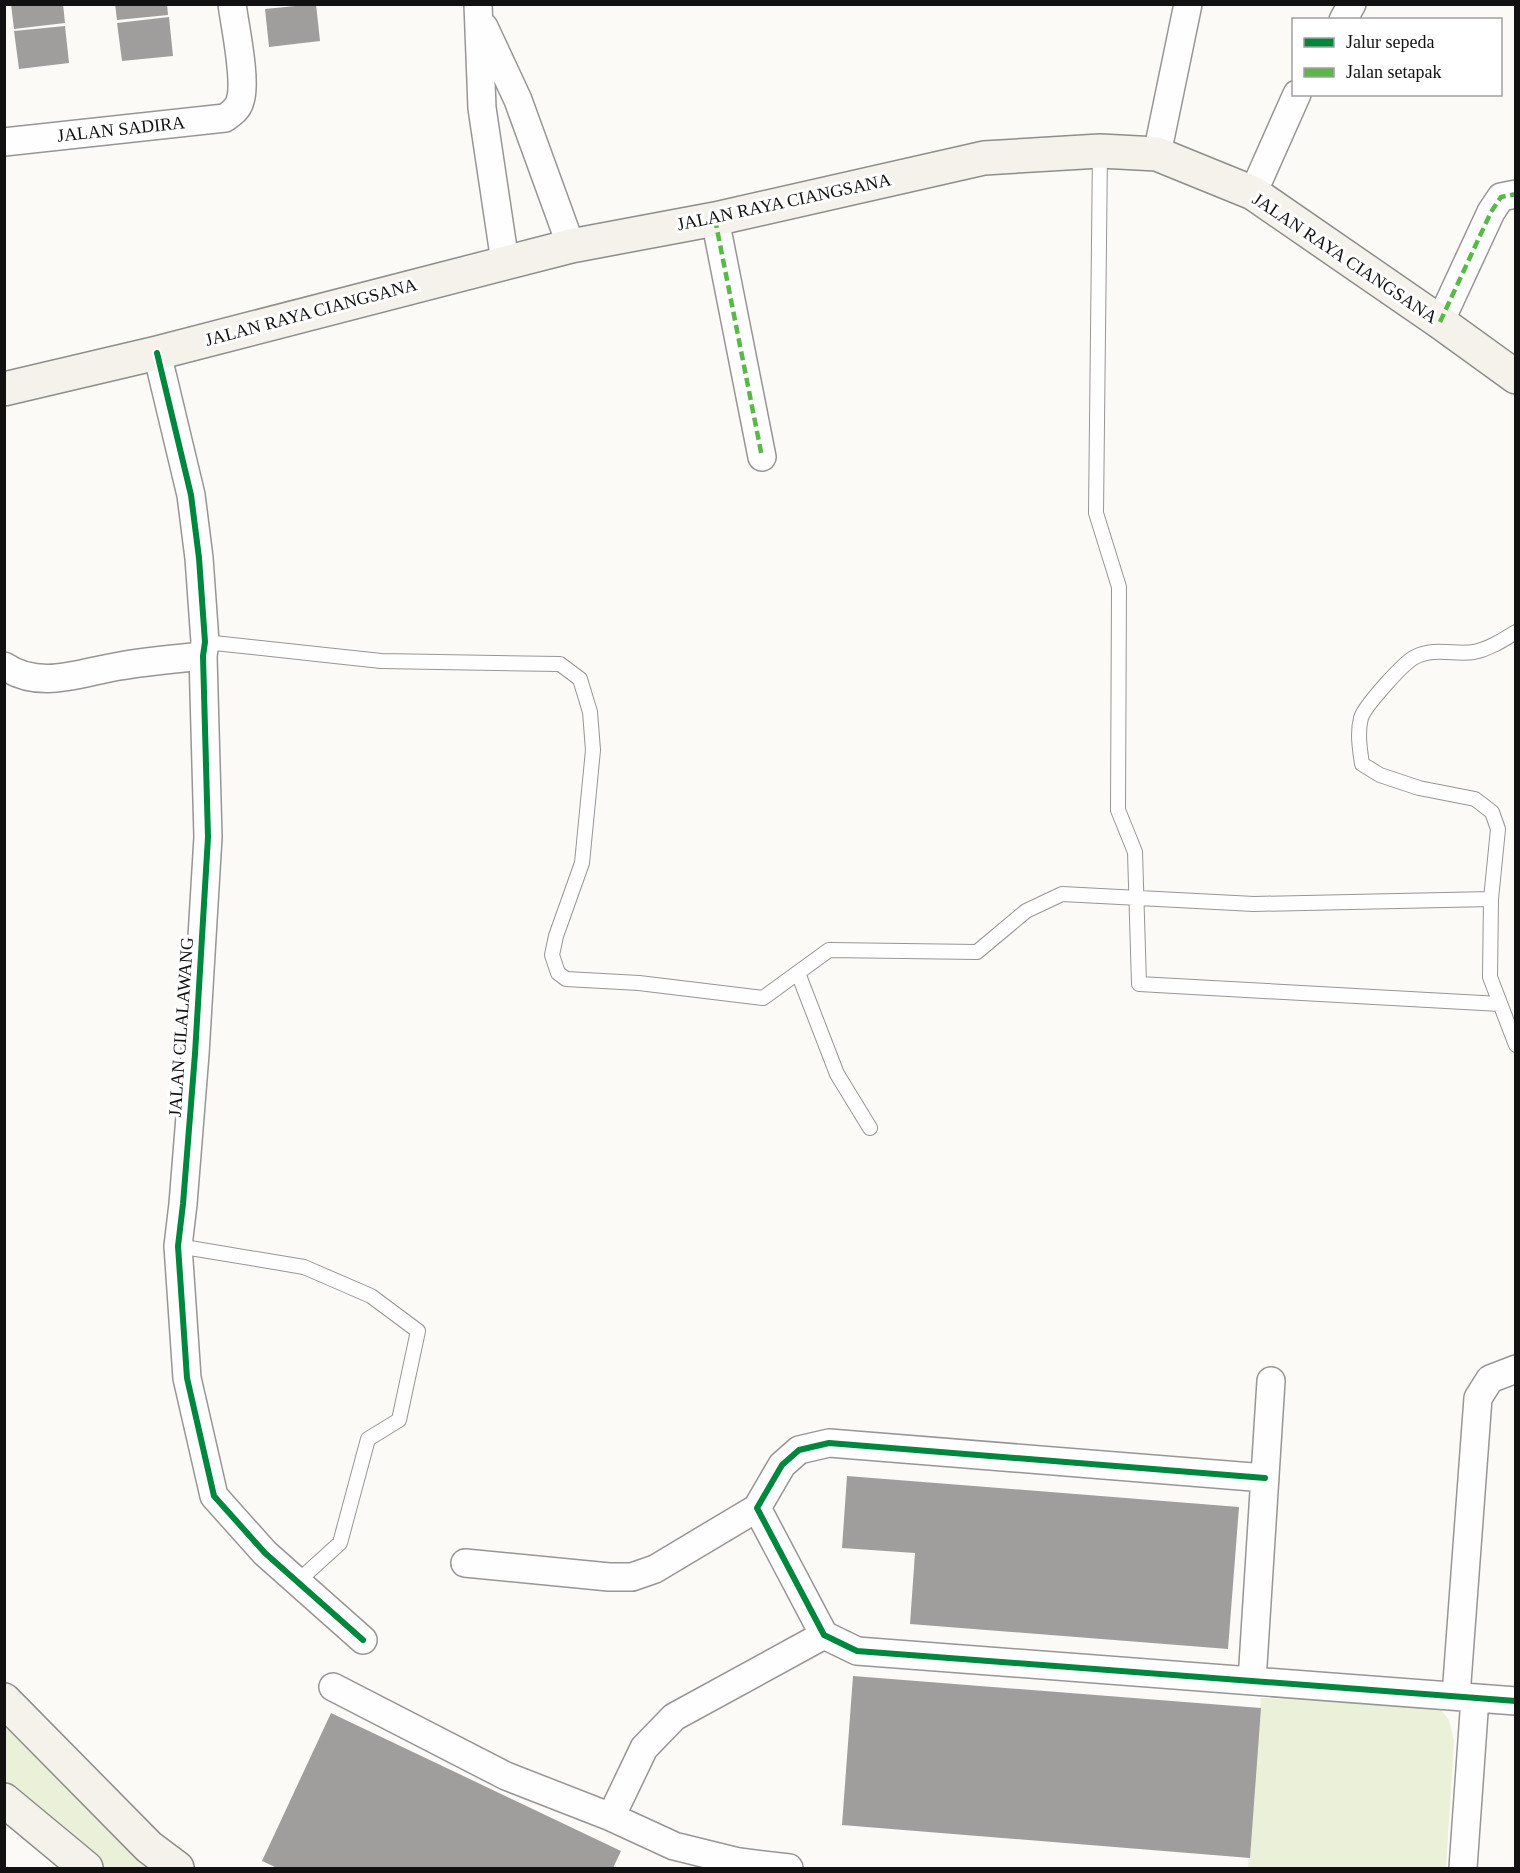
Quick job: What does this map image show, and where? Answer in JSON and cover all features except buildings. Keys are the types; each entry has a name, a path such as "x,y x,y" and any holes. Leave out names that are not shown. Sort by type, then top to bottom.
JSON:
{"main road":[{"name":"JALAN RAYA CIANGSANA","path":"4,389 571,246 715,219 984,158 1100,151 1157,154 1253,193 1440,322 1515,377"},
{"path":"4,1700 149,1846 177,1869"},
{"path":"4,1800 86,1869"}],"street":[{"name":"JALAN SADIRA","path":"4,142 225,118 234,111 241,100 242,83 232,4"},
{"path":"1157,154 1188,4"},
{"path":"1344,18 1352,4"},
{"path":"478,10 518,100 571,246"},
{"path":"478,10 482,108 505,262"},
{"path":"1253,193 1296,96"},
{"path":"1440,322 1491,212 1501,197 1515,193"},
{"path":"715,219 762,457"},
{"name":"JALAN CILALAWANG","path":"157,352 191,495 199,558 204,649 208,837 195,1054 178,1246 187,1378 214,1496 265,1553 363,1640"},
{"path":"4,666 31,679 58,679 204,649"},
{"path":"1463,1869 1466,1697 1478,1398 1490,1379 1515,1369"},
{"path":"1252,1681 1271,1381"},
{"path":"465,1563 609,1577 632,1577 655,1569 757,1508 782,1465 799,1450 829,1443 1265,1478"},
{"path":"757,1508 824,1635 857,1651 1515,1701"},
{"path":"611,1817 644,1748 674,1717 824,1635"},
{"path":"333,1687 506,1776 611,1817 674,1846 739,1862 789,1869"}],"lane":[{"path":"1100,151 1096,513 1119,587 1118,810 1135,852 1138,984 1500,1004"},
{"path":"1515,632 1499,643 1474,652 1439,651 1415,656 1395,673 1361,717 1359,747 1362,764 1380,774 1419,788 1475,799 1492,812 1498,829 1491,900 1490,977 1515,1045"},
{"path":"204,649 381,661 560,664 580,679 590,712 593,750 582,863 556,936 552,955 558,974 566,979 639,983 763,998 830,950 977,952 1026,911 1062,894 1254,904 1491,900"},
{"path":"798,973 837,1074 870,1128"},
{"path":"178,1246 304,1267 371,1296 418,1331 399,1420 368,1439 340,1543 297,1582"}],"green space":[{"path":"1261,1698 1439,1707 1449,1720 1454,1741 1446,1868 1248,1868"},
{"path":"4,1700 177,1868 86,1868 5,1800"}],"marked path":[{"path":"1440,322 1491,212 1501,197 1516,194"},
{"path":"715,219 762,457"}],"cycle path":[{"path":"157,353 191,495 199,558 205,642 203,656 208,837 195,1054 178,1246 187,1378 214,1496 265,1553 363,1640"},
{"path":"1265,1478 829,1443 799,1450 782,1465 757,1508 824,1635 857,1651 1516,1701"}]}
